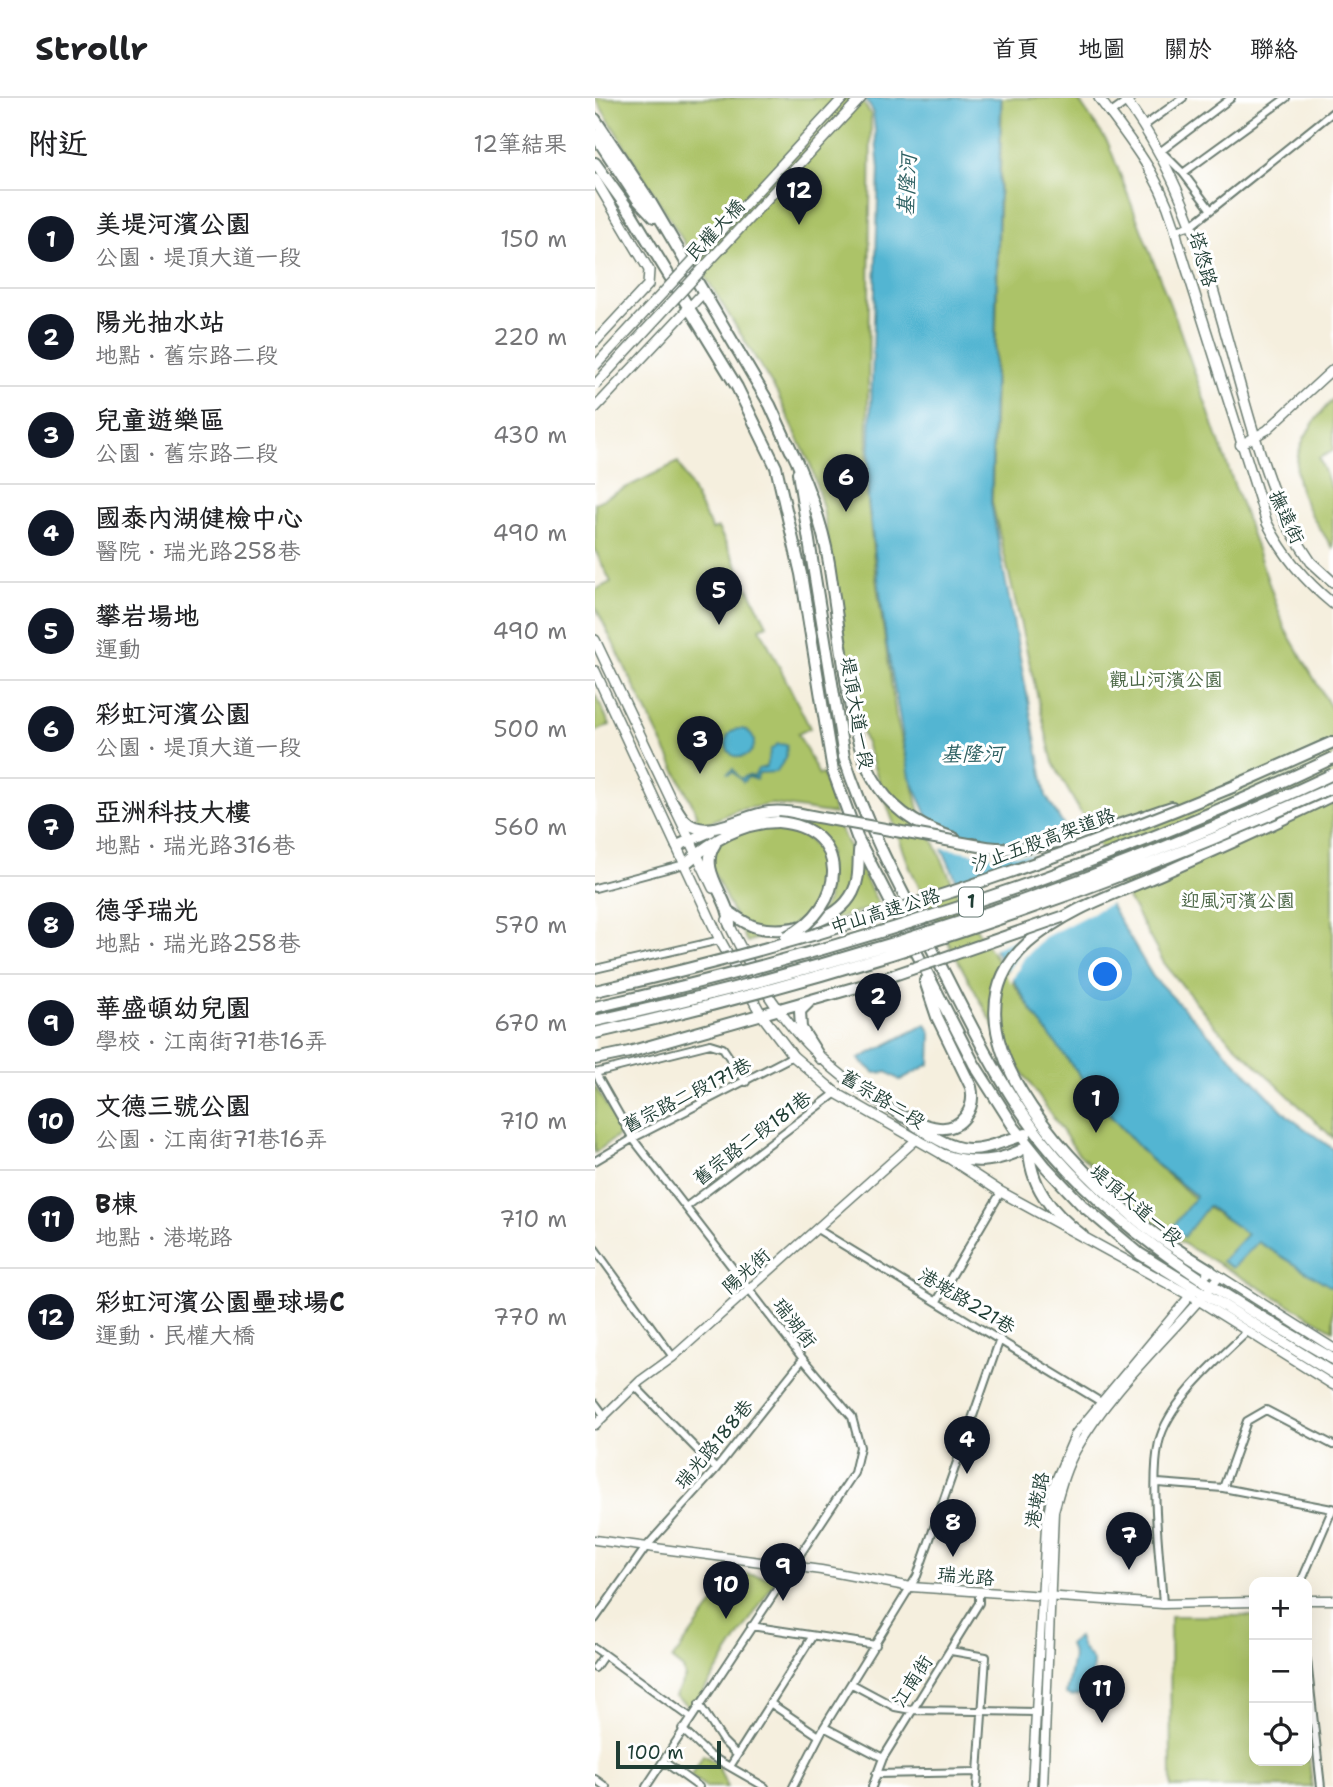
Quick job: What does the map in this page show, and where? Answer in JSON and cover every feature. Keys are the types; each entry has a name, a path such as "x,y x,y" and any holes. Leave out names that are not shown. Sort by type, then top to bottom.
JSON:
{"highway":[{"name":"堤頂大道一段","path":"595,119 668,232 770,405 788,443 800,480 844,757 871,832 988,1057 1035,1131 1082,1185 1204,1286"},
{"path":"595,135 623,183 631,213"},
{"path":"595,146 623,183 668,232"},
{"name":"堤頂大道一段","path":"595,163 631,213 737,387 776,467 801,574 833,771 860,844 974,1064 1021,1136 1065,1188 1103,1224 1158,1266 1204,1286"},
{"path":"788,443 804,476 820,521 853,726 866,768 888,799 905,814 923,826 980,846"},
{"name":"汐止五股高架道路","path":"595,991 744,954 902,908 1043,861 1235,786 1333,742"},
{"name":"中山高速公路","path":"595,1007 812,952 992,895 1200,817 1333,758"},
{"name":"中山高速公路","path":"595,1021 743,985 911,937 1118,864 1333,774"},
{"path":"677,846 748,815 780,811 980,846 1016,847 1063,841 1235,786"},
{"name":"1","path":"595,1033 802,981 949,936 1182,852 1333,787"},
{"path":"595,1059 629,1052 871,983 1062,917 1333,795"},
{"path":"673,803 692,826 703,829 726,823"},
{"path":"685,864 716,841 743,827 778,822 803,827 822,842 832,867 831,894 814,919 799,931 744,954"},
{"path":"716,841 710,855 711,873 730,925"},
{"path":"727,911 748,924 774,928 804,924 831,915 853,892 858,875 860,844"},
{"path":"1062,917 1028,943 1009,965 997,997 997,1036 1017,1085 1083,1169 1204,1286 1333,1373"},
{"path":"901,1116 932,1127 947,1128 962,1120 972,1100 971,1087 937,1017 911,942"},
{"path":"818,998 803,1006 799,1021 820,1058"},
{"path":"901,1116 937,1141 965,1150 978,1150 1035,1131"},
{"path":"944,1155 969,1161 994,1161 1029,1146 1029,1167 1048,1204 1059,1218 1082,1235"},
{"path":"1204,1286 1333,1359"}],"main road":[{"name":"民權大橋","path":"595,366 843,98"},
{"name":"民權大橋","path":"595,385 861,98"},
{"name":"塔悠路","path":"1099,98 1137,147 1161,186 1240,445"},
{"name":"塔悠路","path":"1127,99 1161,151 1192,225 1256,436"},
{"path":"595,179 649,270 651,279 595,342"},
{"path":"595,408 703,293"},
{"name":"撫遠街","path":"1256,436 1287,525 1311,562 1333,582"},
{"name":"撫遠街","path":"1240,445 1267,523 1282,553 1303,578 1333,604"},
{"name":"舊宗路二段","path":"595,640 752,972 776,1010 820,1058 853,1086 901,1116"},
{"name":"舊宗路二段","path":"595,669 720,940 761,1014 793,1056 837,1093 944,1155 1001,1192 1082,1235 1204,1286"}],"street":[{"path":"1144,126 1183,98"},
{"path":"1211,210 1183,173 1161,151 1231,98"},
{"path":"1183,173 1286,98"},
{"path":"1111,113 1127,99"},
{"path":"1176,230 1192,225 1333,111"},
{"path":"595,187 611,209"},
{"path":"1240,445 1256,436 1332,370"},
{"path":"595,669 606,661"},
{"path":"595,888 685,864"},
{"path":"595,969 720,940"},
{"path":"595,1072 710,1044 723,1048 746,1082"},
{"name":"舊宗路二段171巷","path":"595,1161 793,1056"},
{"name":"瑞湖街","path":"595,1072 633,1139 803,1359 852,1417 860,1447 854,1473 646,1787"},
{"name":"舊宗路二段181巷","path":"686,1207 837,1093"},
{"name":"陽光街","path":"595,1425 635,1386 673,1357 917,1139"},
{"path":"937,1301 1001,1192"},
{"name":"港墘路221巷","path":"817,1229 1101,1402"},
{"path":"595,1249 673,1357"},
{"path":"1204,1286 1246,1333 1333,1385"},
{"path":"1204,1286 1333,1348"},
{"name":"港墘路","path":"1032,1787 1035,1712 1048,1599 1046,1527 1052,1487 1076,1433 1204,1286"},
{"name":"港墘路","path":"1042,1787 1048,1599 1054,1511 1073,1457 1107,1407 1204,1286"},
{"path":"1163,1604 1157,1483 1159,1442 1170,1419 1205,1374 1246,1333"},
{"path":"793,1787 819,1735 911,1587 1000,1339"},
{"name":"瑞光路188巷","path":"595,1619 646,1547 716,1469 803,1359"},
{"path":"635,1386 716,1469"},
{"path":"595,1403 604,1415"},
{"path":"1223,1488 1247,1421 1266,1410 1333,1445"},
{"path":"1157,1483 1223,1488 1333,1509 1303,1577"},
{"name":"瑞光路","path":"595,1540 791,1567 911,1587 1048,1599 1163,1604 1249,1602"},
{"name":"江南街","path":"871,1787 883,1758 978,1603 979,1592"},
{"path":"1312,1600 1333,1600"},
{"path":"751,1626 876,1645"},
{"path":"731,1765 812,1637"},
{"path":"595,1648 690,1717"},
{"path":"951,1651 986,1657 977,1787"},
{"path":"595,1668 604,1655"},
{"path":"852,1684 895,1707 911,1710 1035,1712"},
{"path":"770,1703 819,1735"},
{"path":"1312,1703 1321,1787"},
{"path":"699,1704 723,1741 737,1755"},
{"path":"824,1727 883,1758"},
{"path":"682,1729 709,1755 731,1765 765,1787"},
{"path":"663,1761 699,1787"},
{"path":"876,1774 978,1772"},
{"path":"595,1779 605,1787"}],"green space":[{"path":"595,98 860,98 871,115 867,492 875,572 896,717 919,809 967,915 1038,1020 1109,1114 1149,1158 1200,1203 1333,1287 1333,1330 1153,1226 1077,1152 1009,1053 910,868 854,709 823,508 811,466 777,393"},
{"name":"觀山河濱公園","path":"1002,98 1077,98 1108,143 1179,328 1285,629 1333,711 1333,1138 1217,1028 1164,963 1053,763 992,502"},
{"path":"1333,399 1333,451 1319,458 1333,492 1333,548 1307,507 1297,472 1298,456 1304,438"},
{"path":"678,462 712,530 718,528 767,625 760,628 810,728 798,734 819,775 823,774 835,814 773,804 737,810 704,825 692,818 698,816 595,606 595,590 611,582 595,550 595,503"},
{"path":"595,694 610,725 595,732"},
{"path":"793,815 838,825 879,905 805,930 827,902 829,852"},
{"path":"789,825 816,849 823,863 825,892 818,906 806,918 783,930 747,942 709,863 716,841 753,826"},
{"path":"595,1086 622,1133 595,1153"},
{"path":"736,1573 777,1578 692,1709 675,1696 685,1677 683,1669 672,1660"},
{"path":"1170,1616 1249,1616 1249,1766 1310,1766 1312,1787 1171,1787"},
{"path":"703,1755 717,1763 727,1787 706,1787 691,1776"}],"water":[{"name":"基隆河","path":"864,98 1001,98 991,503 1046,796 1153,977 1289,1117 1333,1149 1333,1288 1258,1242 1233,1268 1222,1261 1247,1234 1208,1206 1184,1237 1171,1229 1196,1196 1149,1158 1109,1114 1038,1020 969,908 910,777 886,640 868,500 879,169 873,111"},
{"path":"740,729 750,733 754,743 750,753 740,757 730,753 726,743 730,733"},
{"path":"778,744 787,745 786,758 776,772 759,773 756,780 748,777 743,782 740,779 748,775 754,777 758,769 766,767 771,749"},
{"path":"926,1024 931,1034 930,1064 900,1080 887,1072 875,1073 859,1059"},
{"path":"1078,1637 1082,1648 1093,1661 1092,1681 1085,1693 1072,1696 1066,1694 1073,1656 1069,1644"}],"pier":[{"path":"926,820 969,838 1010,844 1072,834 1113,902 1043,938 1024,958 1011,983 1005,974 1034,932 990,950 987,943 1099,895 983,937 955,886 1033,854 991,856 938,847"}],"place":[{"name":"彩虹河濱公園壘球場C","path":"799,225"},
{"name":"彩虹河濱公園","path":"846,512"},
{"name":"攀岩場地","path":"719,625"},
{"name":"兒童遊樂區","path":"700,774"},
{"name":"陽光抽水站","path":"878,1031"},
{"name":"美堤河濱公園","path":"1096,1133"},
{"name":"國泰內湖健檢中心","path":"967,1474"},
{"name":"德孚瑞光","path":"953,1557"},
{"name":"亞洲科技大樓","path":"1129,1570"},
{"name":"華盛頓幼兒園","path":"783,1601"},
{"name":"文德三號公園","path":"726,1619"},
{"name":"B棟","path":"1102,1723"}],"park label":[{"name":"迎風河濱公園","path":"1238,900"}]}
